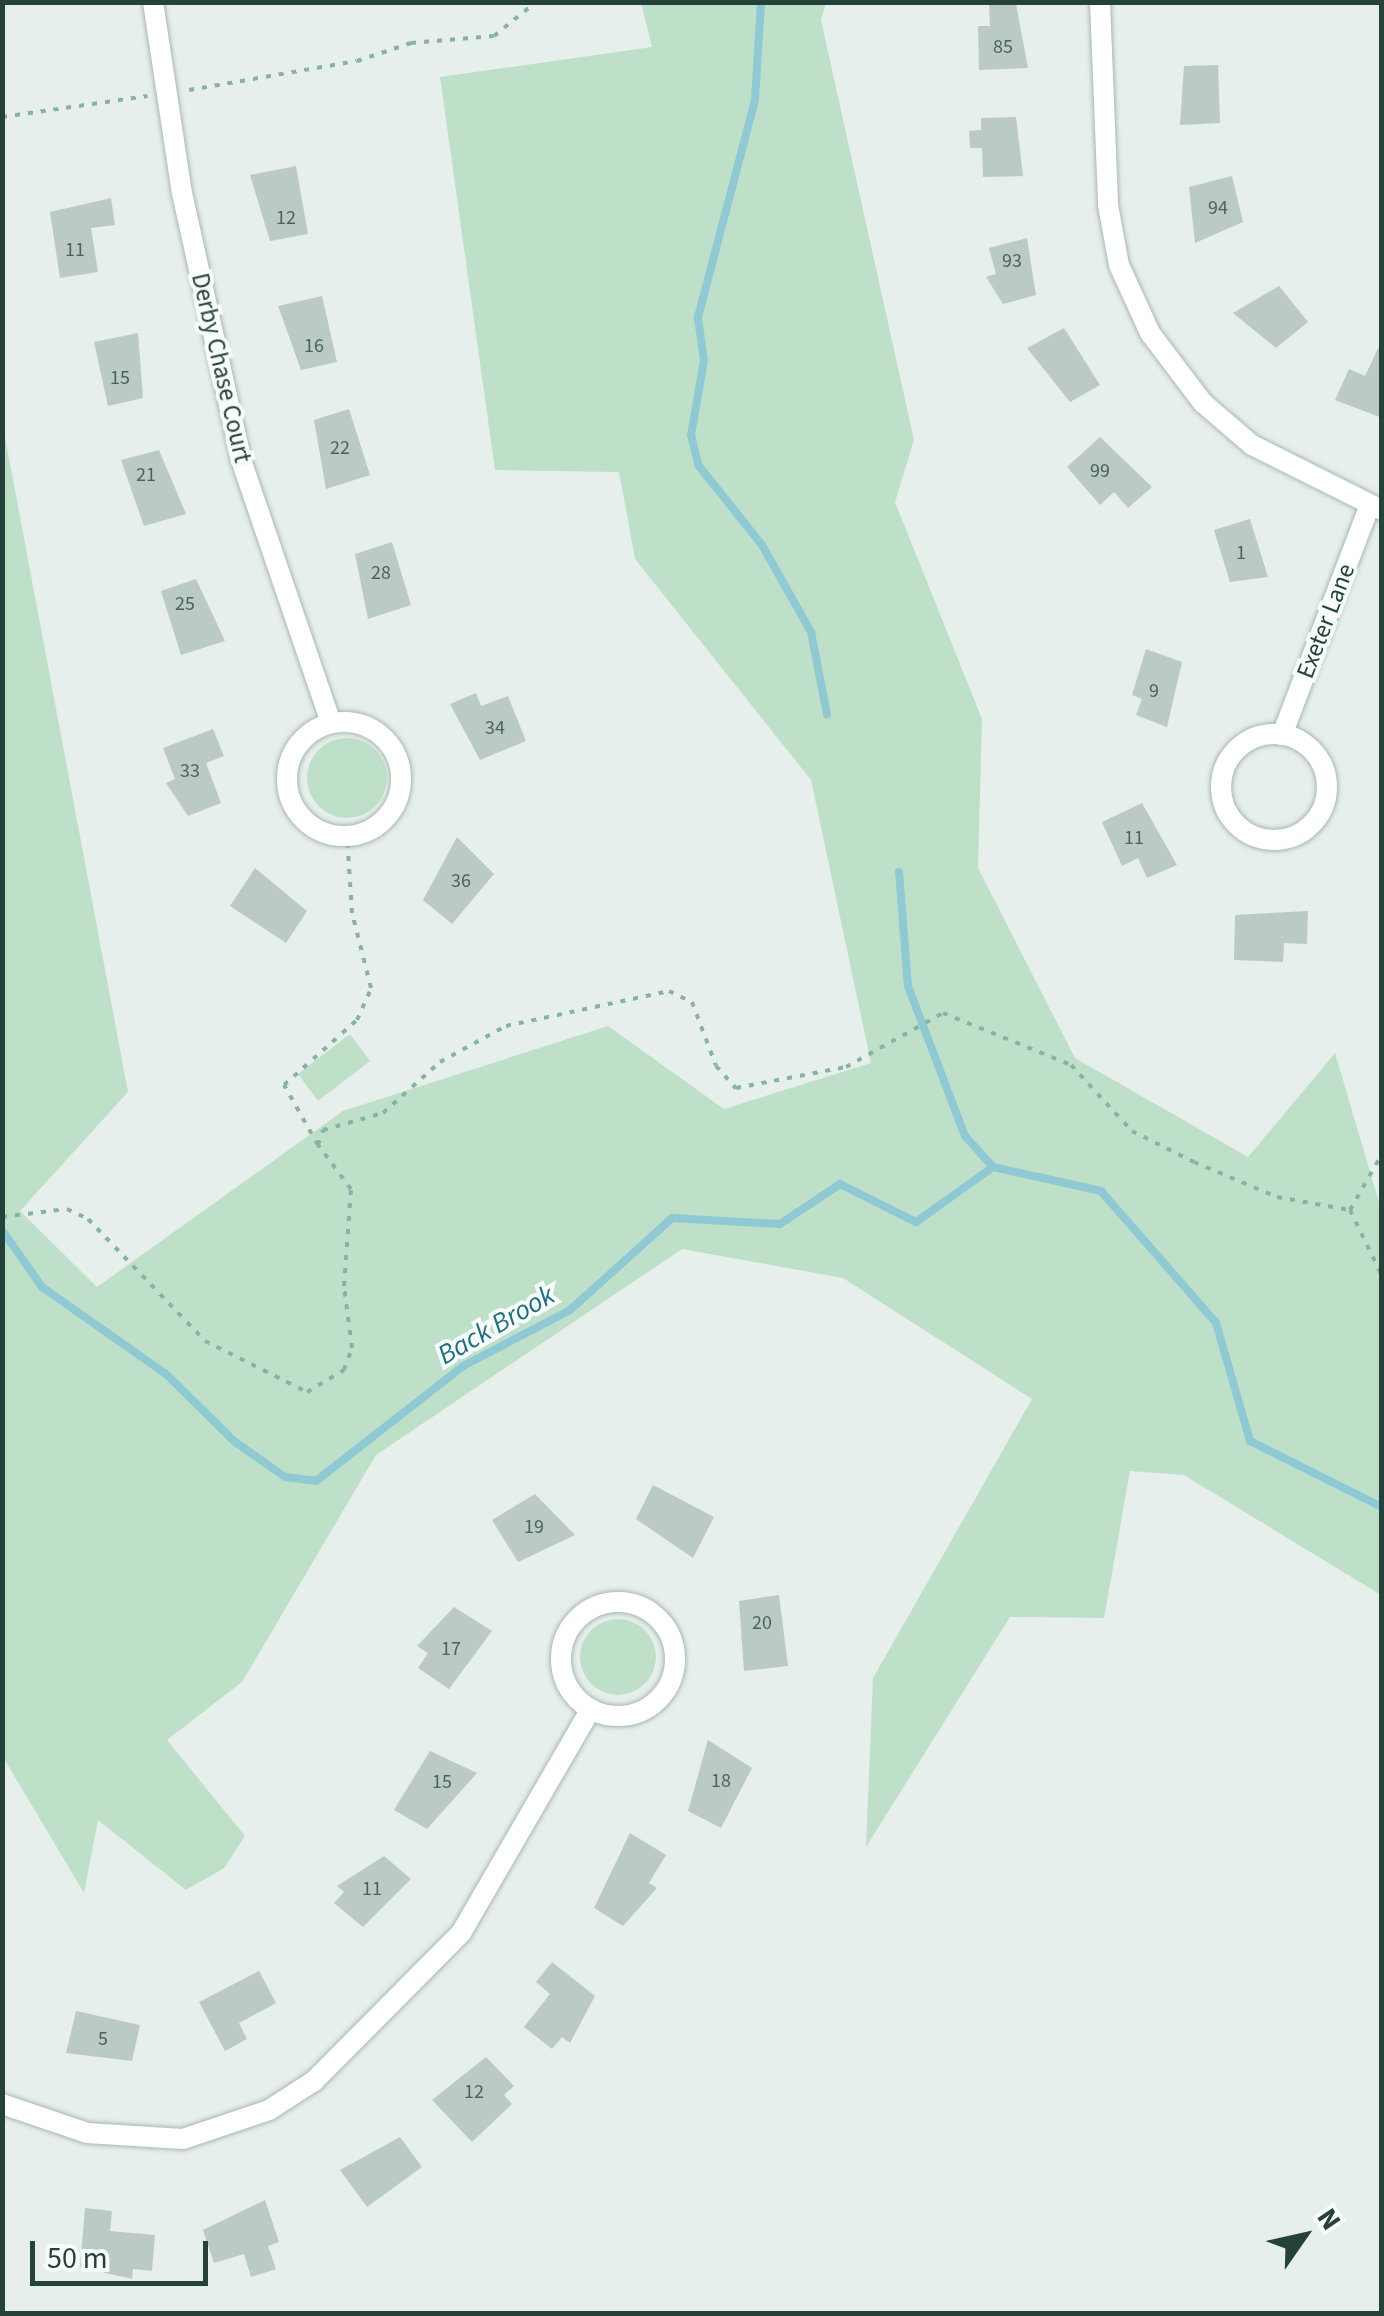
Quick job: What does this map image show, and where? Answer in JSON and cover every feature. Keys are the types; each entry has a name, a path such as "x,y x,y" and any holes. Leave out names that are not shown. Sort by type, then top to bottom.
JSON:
{"street":[{"name":"Derby Chase Court","path":"153,2 182,193 241,460 331,723"},
{"path":"1100,2 1108,205 1119,265 1150,333 1204,402 1252,445 1376,508"},
{"name":"Exeter Lane","path":"1282,735 1376,508"},
{"path":"331,723 369,727 401,772 392,809 347,836 310,824 289,794 290,758 331,723"},
{"path":"1282,735 1312,750 1326,798 1294,836 1261,839 1232,820 1224,768 1247,741 1282,735"},
{"path":"600,1604 637,1605 666,1628 670,1682 628,1716 591,1709 566,1682 562,1644 600,1604"},
{"path":"2,2104 87,2132 182,2139 269,2110 314,2081 461,1934 591,1709"}],"path":[{"path":"182,91 357,62 411,43 494,36 536,2"},
{"path":"2,117 152,95"},
{"path":"2,1217 54,1212 88,1219 205,1341 308,1392 344,1370 352,1348 344,1286 351,1189 318,1145 284,1084 366,1004 347,836"},
{"path":"318,1145 338,1122 383,1113 458,1050 580,1004 603,1008 682,992 703,1020 716,1066 736,1088 846,1067 938,1014 974,1020 1071,1066 1132,1131 1277,1197 1350,1210"},
{"path":"1350,1210 1382,1154"},
{"path":"1350,1210 1382,1276"}],"green space":[{"path":"641,3 826,3 821,20 914,440 895,502 982,719 978,868 1075,1058 1248,1157 1335,1053 1381,1209 1381,1595 1184,1475 1130,1471 1104,1618 1010,1617 866,1847 873,1678 1032,1399 843,1278 682,1249 376,1455 242,1682 167,1740 245,1836 224,1868 186,1890 98,1820 84,1893 3,1757 3,426 128,1092 20,1211 97,1287 343,1111 608,1026 724,1109 871,1063 811,780 635,559 619,472 495,470 440,77 652,47"},
{"path":"347,738 362,741 375,750 384,763 384,793 375,806 362,815 347,818 332,815 319,806 310,793 307,778 310,763 319,750 332,741"},
{"path":"350,1034 370,1061 318,1101 298,1074"},
{"path":"618,1619 645,1630 656,1657 645,1684 618,1695 591,1684 580,1657 591,1630"}],"building":[{"path":"989,4 1016,4 1028,68 979,70 978,26 990,26"},
{"path":"1218,65 1220,123 1180,125 1184,66"},
{"path":"1016,117 1023,176 983,177 982,148 970,148 969,131 981,130 981,118"},
{"path":"296,166 308,234 270,241 250,175"},
{"path":"1232,176 1243,222 1195,243 1189,187"},
{"path":"111,198 115,225 91,228 98,272 60,278 50,212"},
{"path":"1027,238 1036,295 1003,304 986,277 996,274 989,248"},
{"path":"1279,286 1308,322 1276,348 1233,313"},
{"path":"322,296 337,362 301,370 278,306"},
{"path":"1064,328 1100,385 1070,402 1027,348"},
{"path":"138,333 143,398 108,406 94,342"},
{"path":"1382,340 1382,418 1335,400 1349,369 1365,376"},
{"path":"349,409 370,475 326,489 314,420"},
{"path":"1100,437 1152,487 1128,508 1114,492 1100,505 1067,467"},
{"path":"159,450 186,514 144,526 121,460"},
{"path":"1250,519 1268,577 1230,582 1214,530"},
{"path":"392,542 411,605 368,619 355,554"},
{"path":"196,579 225,641 181,655 161,591"},
{"path":"1146,649 1182,662 1167,727 1136,715 1142,699 1132,695"},
{"path":"476,693 481,706 508,696 526,741 480,760 450,704"},
{"path":"213,729 224,756 206,763 221,803 188,816 166,783 175,779 163,748"},
{"path":"1142,803 1177,865 1147,878 1138,858 1122,866 1102,822"},
{"path":"457,837 494,874 452,924 423,900"},
{"path":"255,868 307,911 286,943 230,906"},
{"path":"1308,911 1307,944 1284,943 1283,962 1234,960 1235,915"},
{"path":"653,1485 714,1517 693,1558 636,1519"},
{"path":"535,1494 575,1535 518,1562 492,1520"},
{"path":"779,1595 788,1666 744,1671 739,1601"},
{"path":"454,1607 492,1631 449,1689 418,1668 428,1653 417,1646"},
{"path":"708,1740 752,1768 721,1828 688,1811"},
{"path":"430,1751 477,1773 427,1829 394,1810"},
{"path":"630,1833 666,1855 649,1883 657,1888 623,1926 594,1908"},
{"path":"384,1856 411,1879 363,1927 334,1903 344,1892 337,1886"},
{"path":"552,1962 595,1996 570,2043 562,2037 552,2049 524,2027 550,1994 536,1982"},
{"path":"259,1971 276,2003 239,2023 247,2039 225,2051 199,2002"},
{"path":"76,2011 140,2025 132,2061 66,2053"},
{"path":"486,2057 514,2086 504,2095 512,2104 472,2142 432,2100"},
{"path":"400,2137 422,2167 367,2207 340,2170"},
{"path":"265,2200 279,2242 268,2246 276,2269 251,2277 244,2254 214,2263 203,2230"},
{"path":"85,2208 112,2211 110,2231 155,2235 152,2271 133,2269 132,2279 80,2267"}],"waterway":[{"path":"761,2 755,100 698,318 704,360 691,435 699,466 762,545 811,632 827,714"},
{"path":"899,872 908,986 965,1136 993,1167"},
{"name":"Back Brook","path":"2,1230 42,1287 166,1374 234,1441 285,1477 316,1481 463,1366 570,1310 672,1218 780,1224 840,1184 916,1222 993,1167 1101,1191 1216,1323 1250,1441 1382,1507"}]}
